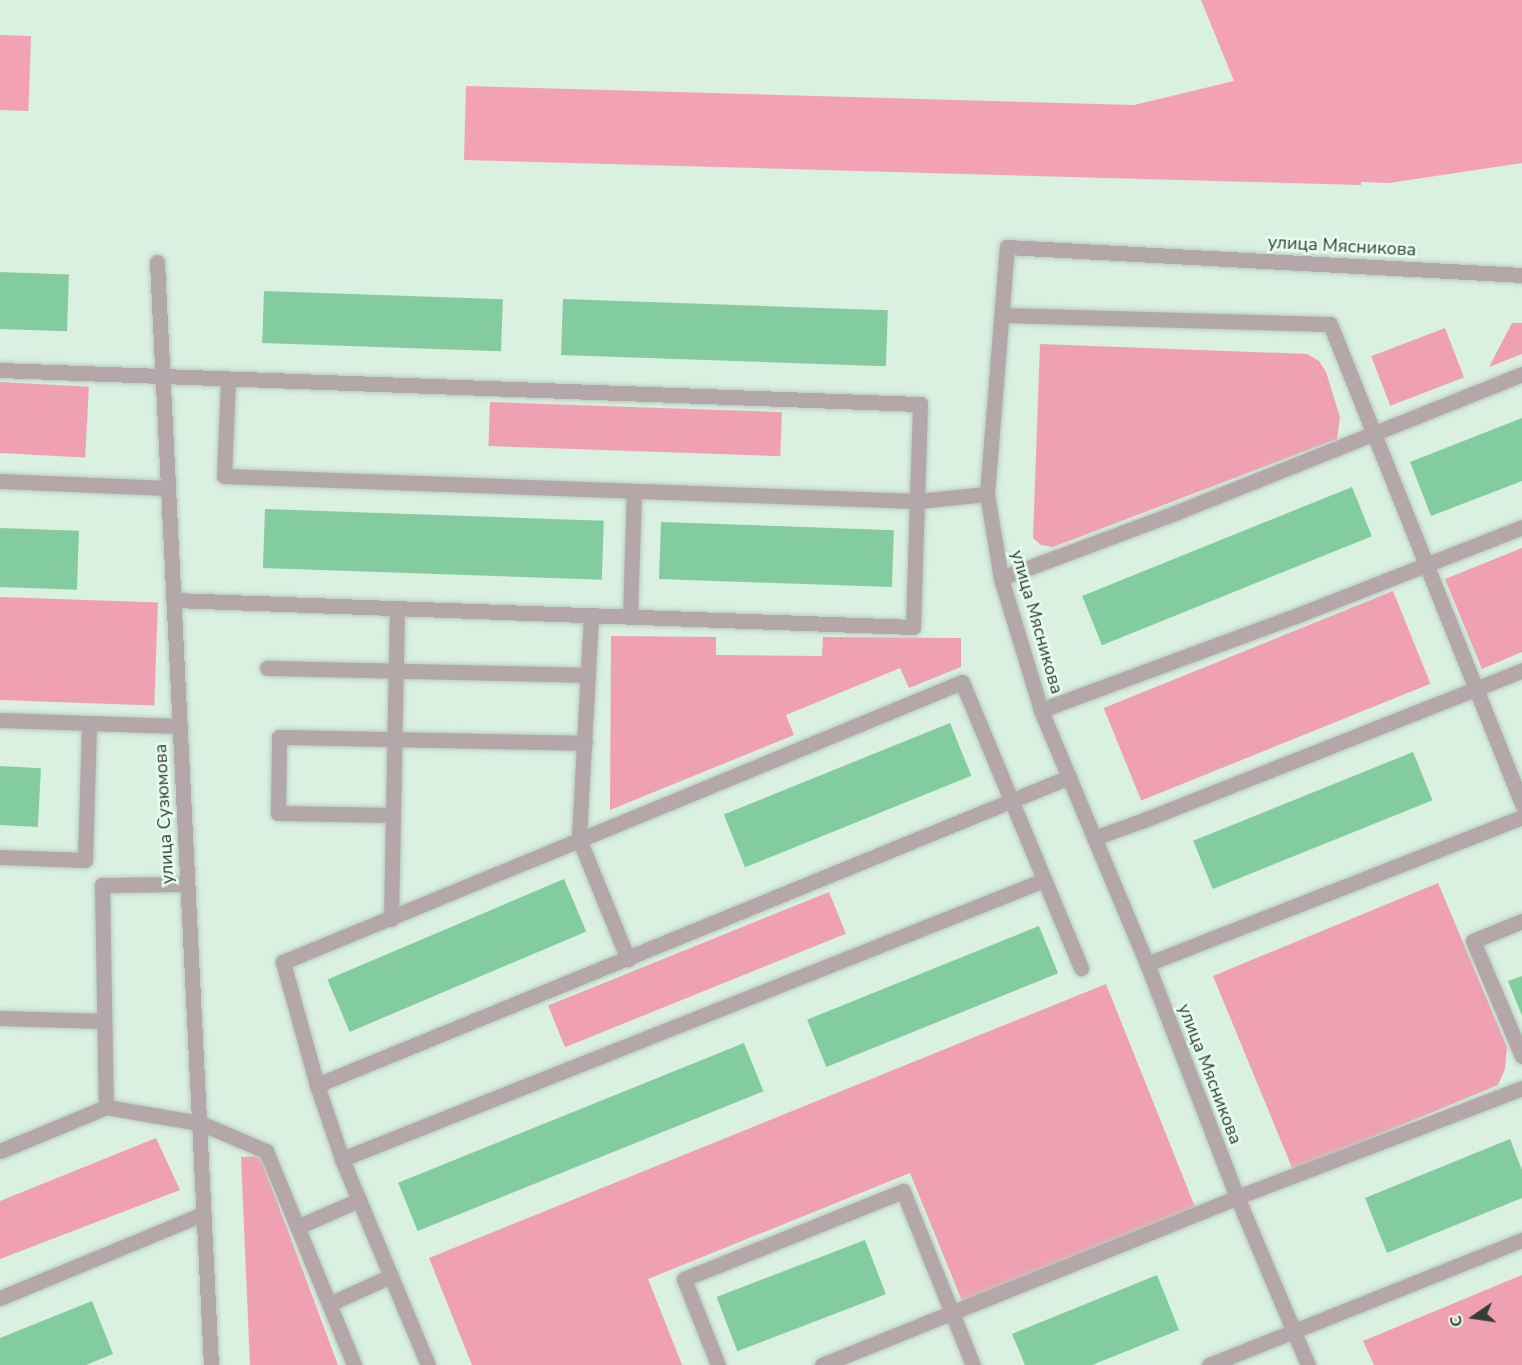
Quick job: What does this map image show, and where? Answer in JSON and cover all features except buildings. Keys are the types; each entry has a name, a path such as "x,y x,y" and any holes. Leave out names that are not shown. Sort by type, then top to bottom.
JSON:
{"street":[{"name":"улица Мясникова","path":"1308,1365 1237,1197 1147,964 1041,710 1001,578 987,494 1007,247 1522,275"},
{"name":"улица Сузюмова","path":"157,262 211,1365"},
{"path":"1002,315 1330,324 1372,434 1522,804"},
{"path":"0,370 920,404 913,627 173,600"},
{"path":"1001,578 1175,513 1522,374"},
{"path":"228,380 225,476 917,501 987,494"},
{"path":"0,480 167,488"},
{"path":"630,616 634,490"},
{"path":"1041,710 1303,614 1522,526"},
{"path":"391,919 397,608"},
{"path":"591,615 579,839 628,959"},
{"path":"267,668 588,675"},
{"path":"1094,838 1522,670"},
{"path":"428,1365 342,1160 317,1085 283,962 962,682 1081,968"},
{"path":"0,720 179,726"},
{"path":"0,857 85,860 89,723"},
{"path":"393,815 278,813 279,737 585,743"},
{"path":"317,1085 1069,777"},
{"path":"1147,964 1522,817"},
{"path":"342,1160 1044,880"},
{"path":"106,1107 102,885 187,884"},
{"path":"1522,921 1473,941 1522,1056"},
{"path":"0,1018 104,1021"},
{"path":"822,1365 1237,1197 1522,1088"},
{"path":"0,1151 106,1107 200,1123 266,1151 354,1365"},
{"path":"718,1365 684,1279 903,1191 973,1365"},
{"path":"297,1227 360,1200"},
{"path":"0,1298 204,1214"},
{"path":"1209,1365 1522,1240"},
{"path":"329,1304 391,1276"}],"shaded area":[{"path":"1201,0 1522,0 1522,163 1389,183 1361,182 1361,185 464,160 466,86 1134,105 1234,81"},
{"path":"0,35 31,36 28,111 0,110"},
{"path":"1512,323 1522,323 1522,354 1489,367"},
{"path":"1445,328 1464,377 1390,406 1371,356"},
{"path":"1040,344 1307,354 1319,361 1326,372 1340,417 1337,439 1053,547 1041,545 1033,538"},
{"path":"0,382 89,387 85,458 0,453"},
{"path":"490,402 782,412 780,456 488,446"},
{"path":"1522,548 1522,652 1482,669 1445,579"},
{"path":"1393,591 1430,684 1141,801 1104,708"},
{"path":"0,597 158,603 154,705 0,700"},
{"path":"611,636 716,637 716,655 822,656 823,637 961,638 961,667 909,688 900,668 786,715 794,735 610,810"},
{"path":"1438,883 1507,1047 1505,1069 1498,1085 1293,1170 1213,976"},
{"path":"829,892 846,934 565,1047 548,1006"},
{"path":"1106,984 1197,1212 964,1306 910,1173 648,1279 682,1365 472,1365 429,1258"},
{"path":"156,1138 180,1190 0,1259 0,1201"},
{"path":"260,1156 338,1365 250,1365 241,1157"},
{"path":"1522,1275 1522,1365 1374,1365 1363,1341"}]}
